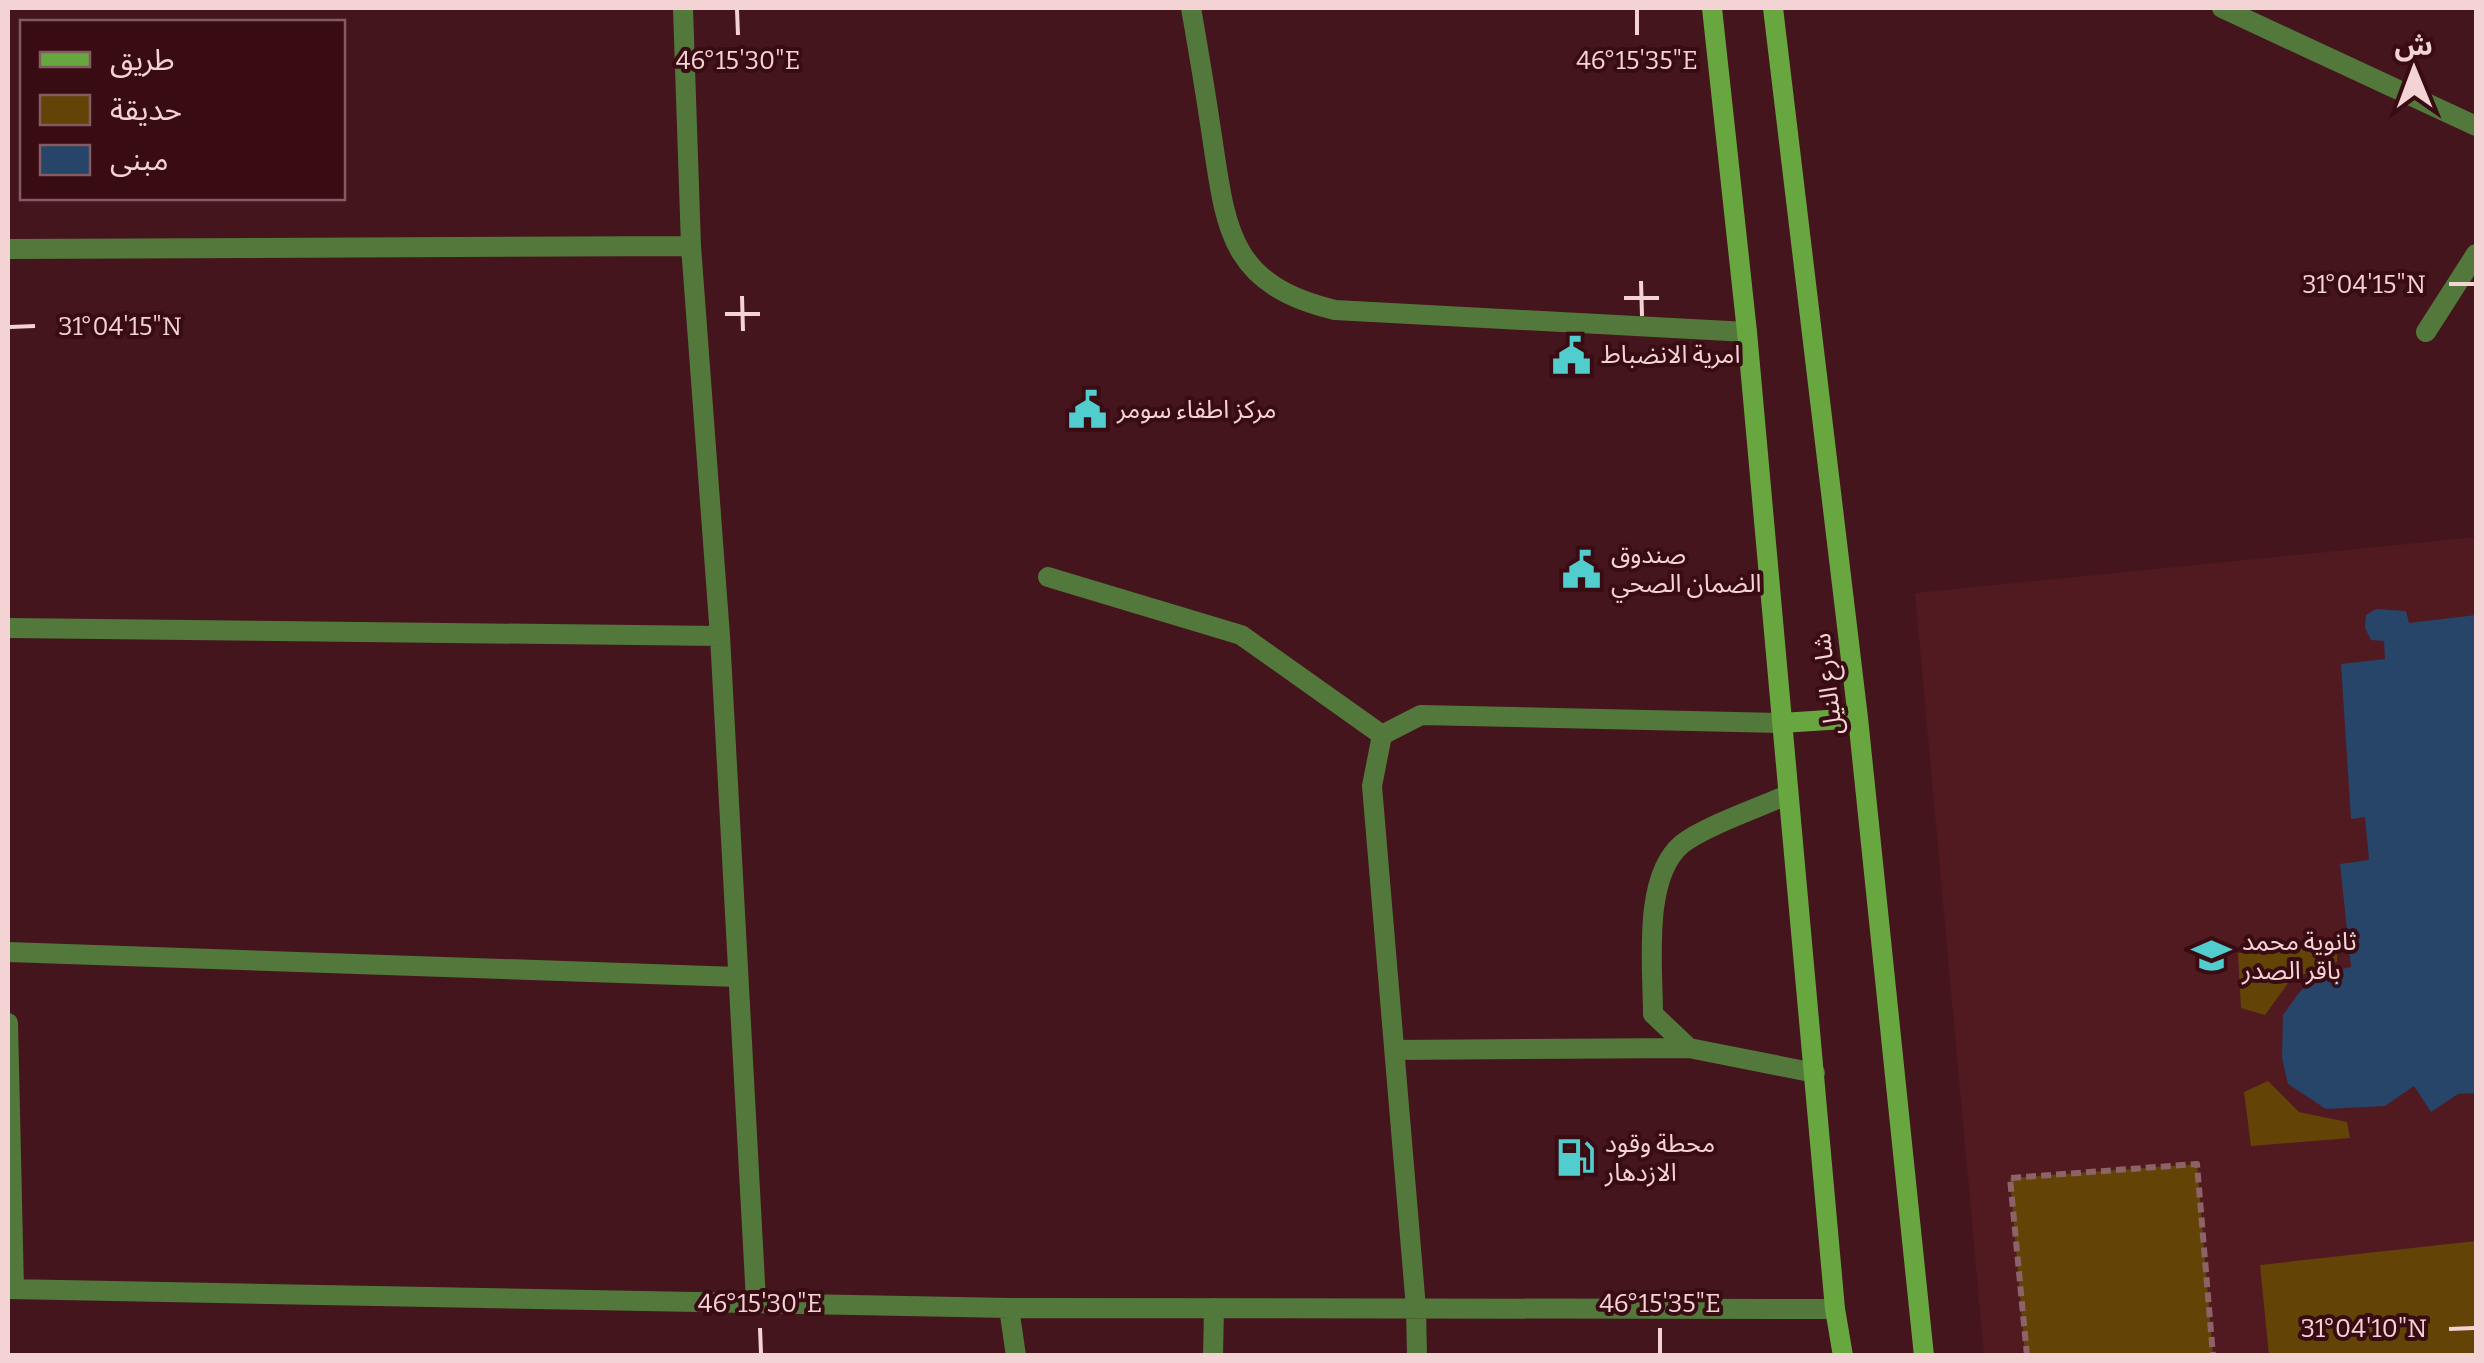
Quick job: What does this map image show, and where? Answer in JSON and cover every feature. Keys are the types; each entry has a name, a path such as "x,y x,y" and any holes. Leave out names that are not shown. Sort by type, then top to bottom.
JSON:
{"main road":[{"path":"1712,8 1747,332 1834,1309 1842,1356"},
{"name":"شارع النيل","path":"1773,8 1858,718 1924,1356"},
{"path":"1782,723 1858,718"}],"street":[{"path":"683,8 692,246 720,636 756,1302"},
{"path":"1190,8 1222,211 1243,256 1280,290 1336,310 1747,332"},
{"path":"2222,8 2476,126"},
{"path":"8,249 692,246"},
{"path":"2426,332 2476,254"},
{"path":"1048,577 1241,635 1382,735"},
{"path":"8,628 720,636"},
{"path":"1382,735 1421,715 1782,723"},
{"path":"1382,735 1372,786 1417,1356"},
{"path":"1689,1048 1653,1014 1652,945 1658,880 1682,844 1787,794"},
{"path":"8,952 738,977"},
{"path":"8,1022 11,1289 1009,1308 1834,1309"},
{"path":"1394,1050 1689,1048 1815,1073"},
{"path":"1009,1308 1016,1356"},
{"path":"1213,1356 1214,1308"}],"path":[{"path":"2028,1356 2010,1178 2196,1164 2213,1356"}],"shaded area":[{"name":"ثانوية محمد باقر الصدر","path":"2476,537 2476,1355 1984,1355 1915,593"}],"green space":[{"path":"2337,944 2337,962 2291,979 2265,1015 2241,1008 2238,953"},
{"path":"2268,1081 2299,1112 2347,1122 2350,1138 2251,1146 2244,1092"},
{"path":"2197,1164 2213,1355 2025,1355 2010,1178"},
{"path":"2476,1241 2476,1355 2269,1355 2260,1265"}],"building":[{"path":"2376,609 2406,611 2409,623 2476,615 2476,1093 2458,1094 2431,1112 2414,1086 2385,1106 2326,1109 2288,1084 2282,1058 2283,1015 2298,994 2315,975 2351,967 2340,864 2369,860 2365,817 2351,819 2341,664 2385,659 2384,641 2371,640 2365,628 2366,615"}],"place":[{"name":"امرية الانضباط","path":"1571,355"},
{"name":"مركز اطفاء سومر","path":"1087,410"},
{"name":"صندوق الضمان الصحي","path":"1581,569"},
{"name":"ثانوية محمد باقر الصدر","path":"2212,956"},
{"name":"محطة وقود الازدهار","path":"1575,1158"}]}
